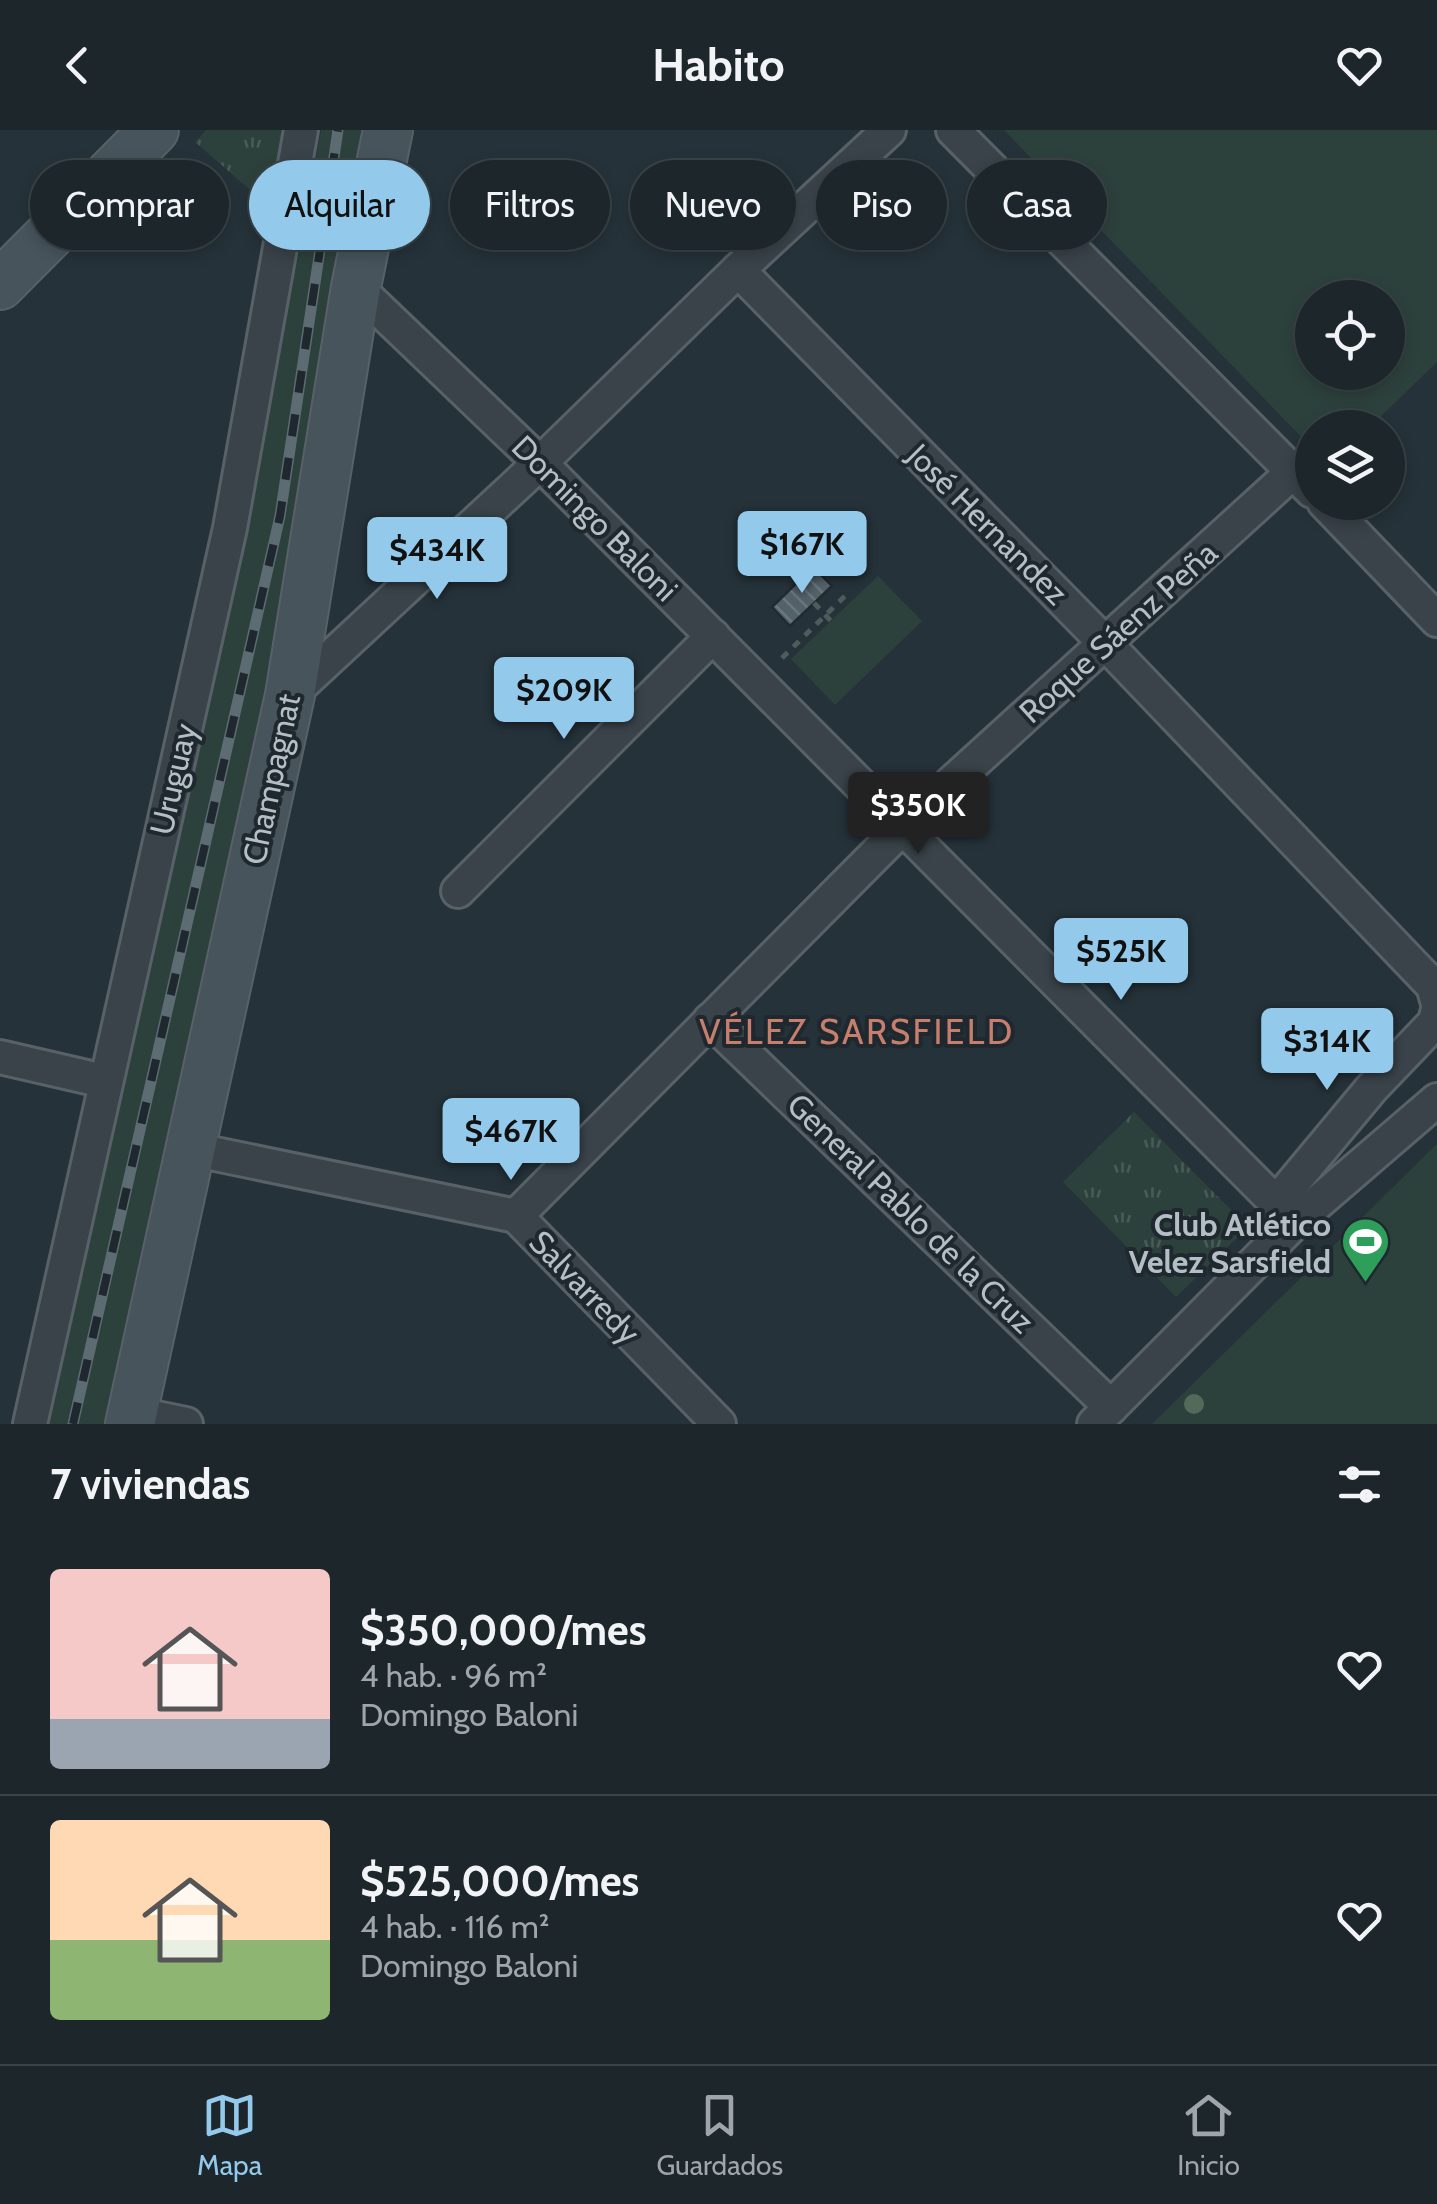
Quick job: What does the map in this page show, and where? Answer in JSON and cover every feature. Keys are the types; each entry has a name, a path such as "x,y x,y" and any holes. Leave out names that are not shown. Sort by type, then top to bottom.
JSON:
{"street":[{"path":"0,285 154,130"},
{"name":"Uruguay","path":"30,1424 230,528 301,130"},
{"name":"Champagnat","path":"131,1418 290,696 356,287 388,130"},
{"path":"290,696 890,130"},
{"path":"953,130 1295,473"},
{"name":"José Hernandez","path":"738,270 1106,644 1433,986 1437,1000"},
{"name":"Domingo Baloni","path":"356,287 540,463 1285,1213"},
{"name":"Roque Sáenz Peña","path":"516,1216 903,827 1106,644 1295,488"},
{"path":"1341,520 1437,620"},
{"path":"458,892 713,636"},
{"path":"1102,1415 1285,1213 1372,1089 1435,1022 1437,1013"},
{"name":"General Pablo de la Cruz","path":"710,1020 1102,1415"},
{"path":"0,1057 104,1081"},
{"path":"1285,1213 1437,1100"},
{"name":"Salvarredy","path":"191,1149 516,1216 718,1424"},
{"path":"131,1418 186,1424"}],"path":[{"path":"782,658 828,618 848,593"},
{"path":"814,603 828,618"}],"green space":[{"path":"206,130 289,130 283,160 249,160 249,189 229,172 229,160 216,160 195,142"},
{"path":"321,130 384,130 379,160 316,160"},
{"path":"1004,130 1437,130 1437,362 1388,410 1295,410 1295,430 1107,236 1107,160 1033,160"},
{"path":"300,250 363,250 112,1424 43,1424"},
{"path":"878,576 922,621 835,705 791,659"},
{"path":"1134,1112 1240,1219 1240,1235 1176,1297 1063,1182"},
{"name":"Club Atlético Velez Sarsfield","path":"1437,1144 1437,1424 1152,1424"}],"building":[{"path":"813,567 832,586 790,626 772,607"}],"railway":[{"path":"73,1424 280,516 338,130"}],"place":[{"name":"Club Atlético Velez Sarsfield","path":"1366,1284"}],"district":[{"name":"VÉLEZ SARSFIELD","path":"857,1031"}]}
